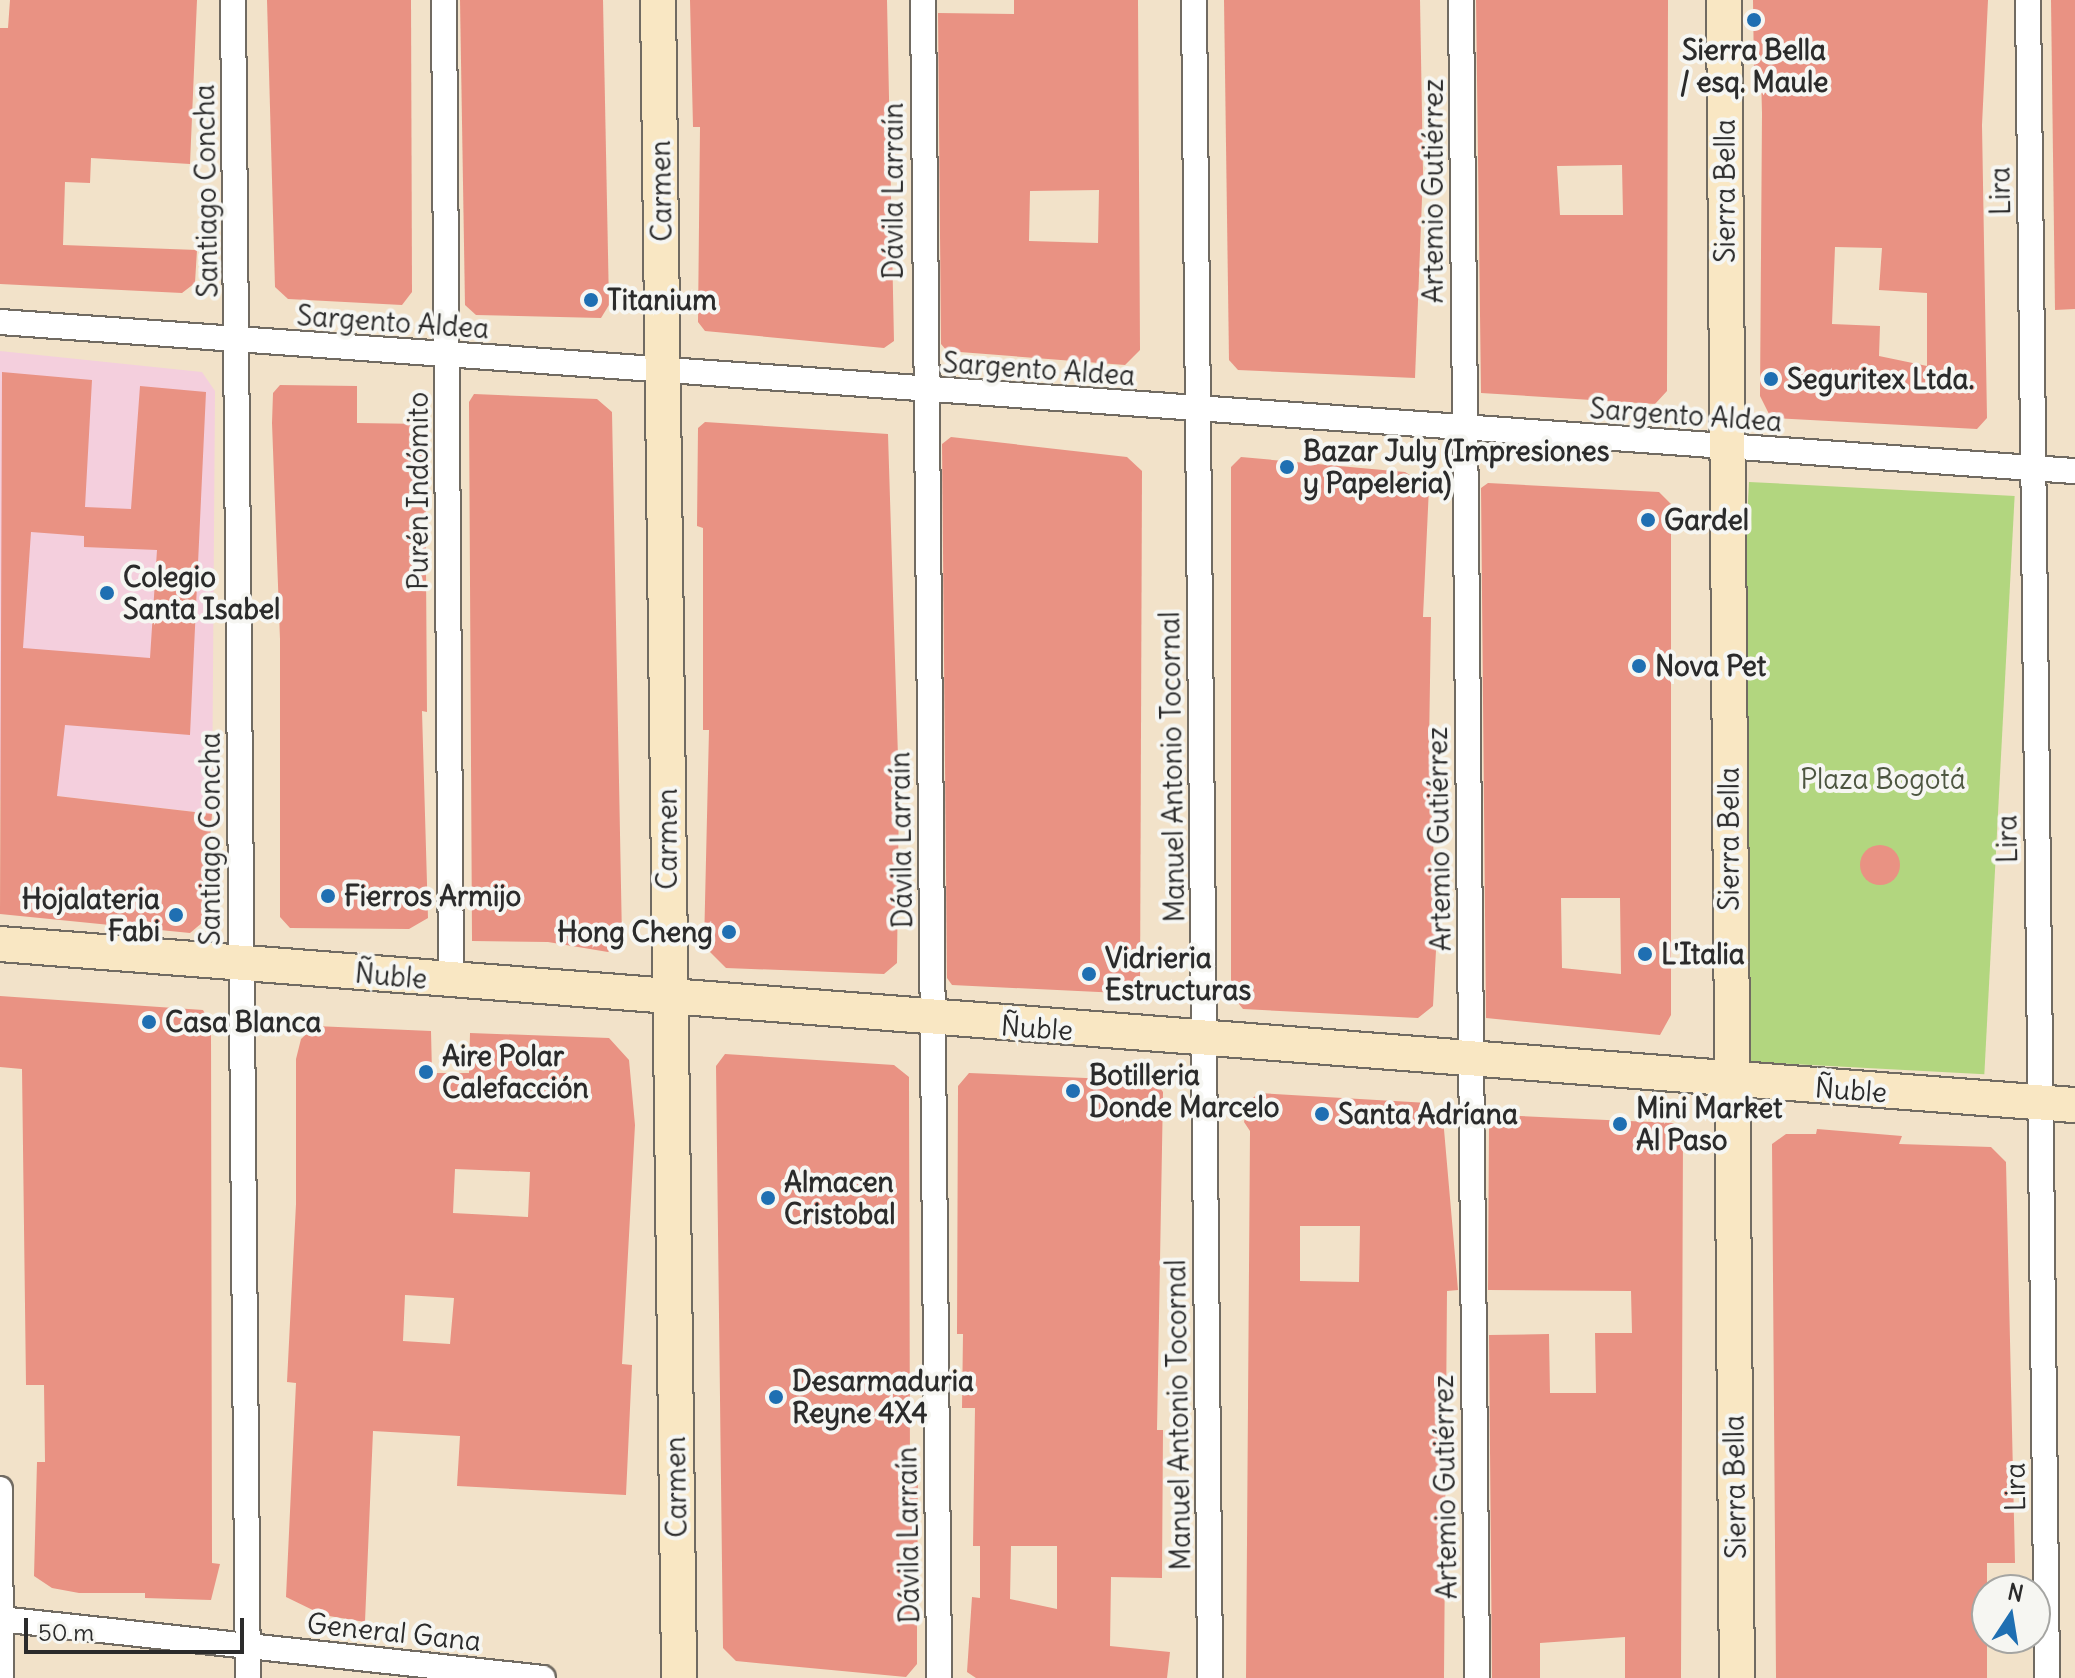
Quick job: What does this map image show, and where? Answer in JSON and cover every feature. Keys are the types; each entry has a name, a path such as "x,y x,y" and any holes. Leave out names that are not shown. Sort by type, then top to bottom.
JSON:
{"main road":[{"name":"Carmen","path":"658,0 668,998 679,1678"},
{"name":"Sierra Bella","path":"1724,0 1737,1678"},
{"name":"Ñuble","path":"0,944 1731,1082 2075,1105"}],"street":[{"name":"Santiago Concha","path":"233,0 248,1678"},
{"name":"Purén Indómito","path":"444,0 451,981"},
{"name":"Dávila Larraín","path":"923,0 923,391 939,1678"},
{"name":"Manuel Antonio Tocornal","path":"1194,0 1210,1678"},
{"name":"Artemio Gutiérrez","path":"1461,0 1477,1678"},
{"name":"Lira","path":"2028,0 2047,1678"},
{"name":"Sargento Aldea","path":"0,322 923,391 2075,471"},
{"path":"0,1489 1,1678"},
{"name":"General Gana","path":"1,1619 543,1678"}],"shaded area":[{"name":"Colegio Santa Isabel","path":"0,351 202,372 215,391 212,814 57,796 55,805 0,800"}],"green space":[{"name":"Plaza Bogotá","path":"1749,482 2015,496 1984,1074 1719,1060"}],"building":[{"path":"10,0 197,0 190,164 91,158 90,183 65,182 63,245 197,250 195,283 182,293 0,284 0,28 8,28"},
{"path":"267,0 411,0 412,292 402,305 288,299 275,287"},
{"path":"460,0 603,0 609,305 601,318 476,315 465,305"},
{"path":"690,0 887,0 894,341 884,348 705,331 698,322 700,127 693,127"},
{"path":"1014,0 1138,0 1140,350 1125,365 947,351 941,344 938,13 1014,14","holes":["1099,190 1098,243 1029,241 1030,191"]},
{"path":"1224,0 1420,0 1423,173 1415,378 1238,370 1229,360"},
{"path":"1476,0 1668,0 1667,391 1655,404 1481,393","holes":["1622,165 1623,215 1560,215 1557,166"]},
{"path":"1753,0 1988,0 1982,125 1987,418 1977,429 1771,418 1760,396 1762,113 1761,76 1754,75","holes":["1835,247 1882,248 1879,290 1927,293 1927,366 1879,356 1880,326 1832,324"]},
{"path":"2051,0 2075,0 2075,309 2055,310"},
{"path":"2,372 92,380 85,507 131,509 140,386 206,392 190,735 65,725 57,796 212,814 203,922 190,933 0,914","holes":["31,532 84,536 84,547 157,550 150,658 23,648"]},
{"path":"280,385 357,386 357,423 425,424 427,712 422,711 428,918 409,929 290,928 280,917 280,639 272,423 273,393"},
{"path":"474,394 597,399 612,412 622,939 608,952 548,942 472,941 469,402"},
{"path":"705,422 888,434 899,789 897,963 884,974 726,968 704,946 709,730 703,730 703,528 697,526 698,428"},
{"path":"951,437 1127,457 1142,471 1140,994 952,985 947,978 942,444"},
{"path":"1241,457 1405,472 1429,487 1423,617 1431,617 1429,746 1437,932 1433,1006 1418,1018 1243,1009 1231,994 1231,467"},
{"path":"1488,483 1659,492 1671,504 1671,1015 1660,1035 1486,1018 1481,488","holes":["1561,898 1620,898 1621,974 1562,968"]},
{"path":"1880,845 1894,851 1900,865 1894,879 1880,885 1866,879 1860,865 1866,851"},
{"path":"0,996 203,1010 211,1025 212,1563 220,1564 211,1600 145,1598 145,1593 79,1593 52,1588 34,1576 37,1462 45,1462 44,1385 26,1385 22,1069 0,1067"},
{"path":"315,1026 431,1031 432,1073 469,1073 470,1033 609,1038 629,1060 635,1125 622,1364 632,1365 626,1495 457,1486 460,1436 373,1431 365,1622 323,1615 286,1597 296,1383 287,1382 296,1204 296,1059 301,1039","holes":["455,1169 530,1172 528,1217 453,1213","405,1295 454,1298 450,1344 403,1341"]},
{"path":"725,1054 894,1065 909,1077 910,1471 918,1471 917,1664 906,1677 736,1661 723,1648 716,1066"},
{"path":"969,1073 1155,1081 1163,1092 1157,1430 1163,1430 1162,1578 1111,1577 1110,1646 1170,1652 1167,1678 976,1678 967,1672 972,1597 980,1598 980,1546 973,1546 975,1408 962,1408 963,1334 957,1334 958,1086","holes":["1011,1546 1057,1546 1057,1609 1010,1599"]},
{"path":"1259,1093 1428,1103 1443,1118 1458,1290 1447,1291 1444,1678 1246,1678 1250,1131 1244,1122 1249,1101","holes":["1300,1226 1360,1226 1359,1282 1300,1281"]},
{"path":"1498,1115 1673,1123 1683,1133 1681,1678 1625,1678 1625,1637 1540,1643 1540,1678 1492,1678 1489,1335 1549,1334 1550,1393 1596,1393 1595,1333 1632,1333 1631,1291 1488,1290 1489,1125"},
{"path":"1817,1129 1902,1136 1899,1144 1991,1147 2006,1162 2015,1563 1987,1563 1987,1574 1971,1574 1971,1654 1987,1654 1987,1678 1776,1678 1772,1144 1786,1134 1816,1134"}],"place":[{"name":"Sierra Bella / esq. Maule","path":"1754,20"},
{"name":"Titanium","path":"591,300"},
{"name":"Seguritex Ltda.","path":"1771,379"},
{"name":"Bazar July (Impresiones y Papeleria)","path":"1287,467"},
{"name":"Gardel","path":"1648,520"},
{"name":"Colegio Santa Isabel","path":"107,593"},
{"name":"Nova Pet","path":"1639,666"},
{"name":"Fierros Armijo","path":"328,896"},
{"name":"Hojalateria Fabi","path":"176,915"},
{"name":"Hong Cheng","path":"729,932"},
{"name":"L'Italia","path":"1645,954"},
{"name":"Vidrieria Estructuras","path":"1089,974"},
{"name":"Casa Blanca","path":"149,1022"},
{"name":"Aire Polar Calefacción","path":"426,1072"},
{"name":"Botilleria Donde Marcelo","path":"1073,1091"},
{"name":"Santa Adríana","path":"1322,1114"},
{"name":"Mini Market Al Paso","path":"1620,1124"},
{"name":"Almacen Cristobal","path":"768,1198"},
{"name":"Desarmaduria Reyne 4X4","path":"776,1397"}]}
